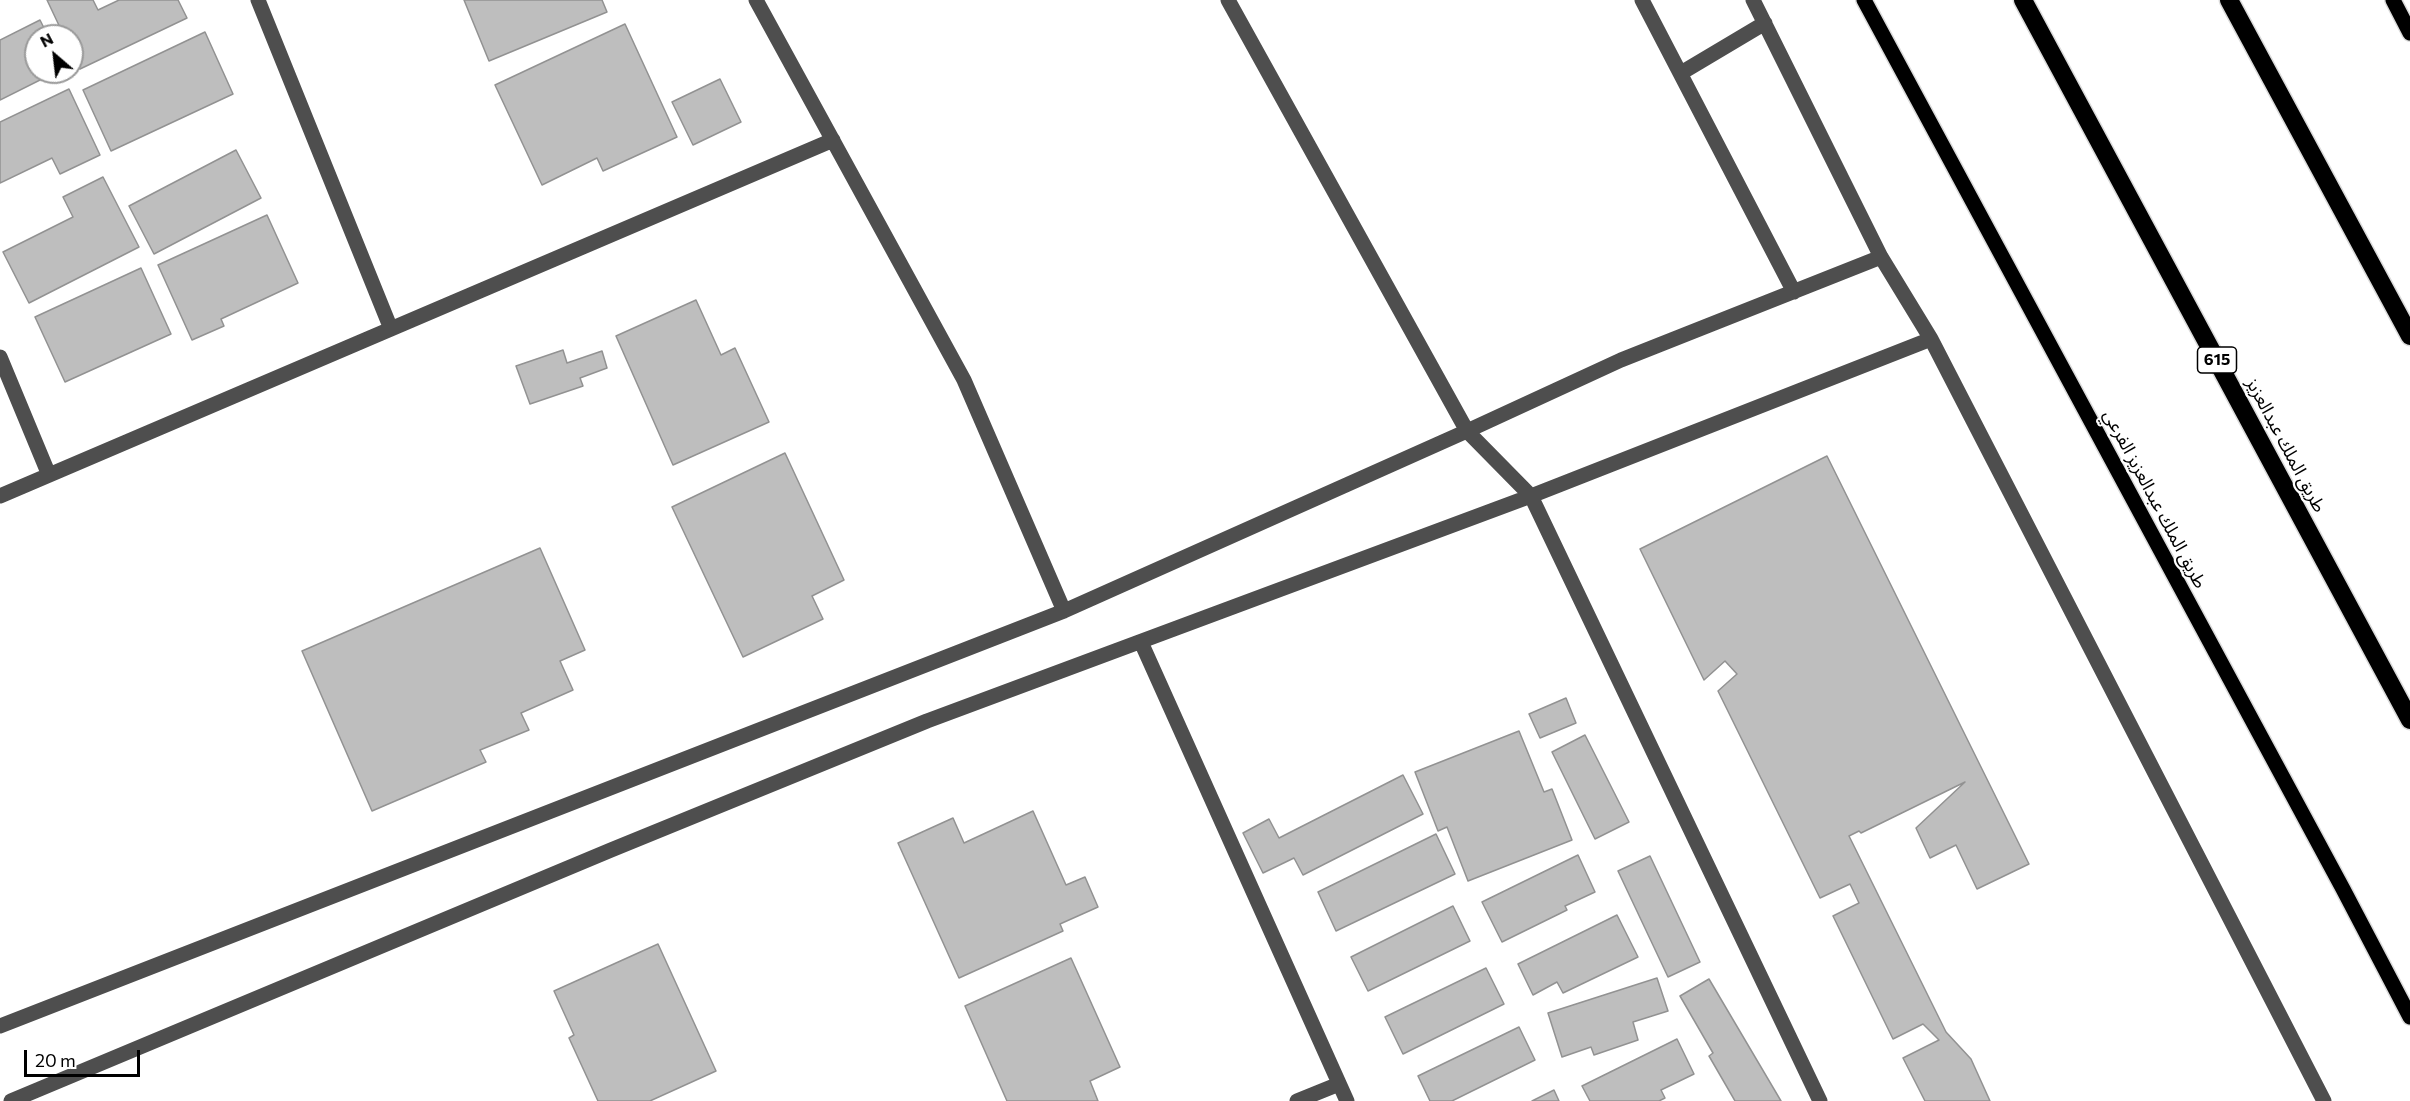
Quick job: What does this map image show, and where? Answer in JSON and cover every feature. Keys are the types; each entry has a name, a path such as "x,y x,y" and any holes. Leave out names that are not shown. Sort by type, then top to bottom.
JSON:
{"highway":[{"name":"طريق الملك عبدالعزيز","path":"2023,0 2410,720"},
{"path":"2229,0 2410,336"}],"main road":[{"name":"طريق الملك عبدالعزيز الفرعي","path":"1864,0 2410,1017"},
{"path":"2393,0 2410,33"}],"street":[{"path":"258,0 391,329"},
{"path":"756,0 964,380 1064,611"},
{"path":"1228,0 1467,431 1531,496 1820,1101"},
{"path":"1642,0 1794,292"},
{"path":"1753,0 1881,257 1931,339 2324,1101"},
{"path":"1681,73 1765,23"},
{"path":"0,496 833,140"},
{"path":"0,1026 1064,611 1621,360 1881,257"},
{"path":"11,1101 589,859 916,726 1531,496 1931,339"},
{"path":"0,357 49,476"},
{"path":"1141,642 1347,1101"},
{"path":"1297,1101 1339,1084"}],"building":[{"path":"47,0 93,0 98,10 119,0 178,0 187,18 84,67 84,24 58,24"},
{"path":"464,0 602,0 607,12 489,61"},
{"path":"625,24 677,137 603,171 597,158 542,185 495,85"},
{"path":"24,28 24,84 32,84 0,100 0,40"},
{"path":"205,32 233,94 111,151 83,90"},
{"path":"720,79 741,122 693,145 672,102"},
{"path":"69,89 100,155 60,174 52,158 0,183 0,122"},
{"path":"236,150 261,198 154,254 129,206"},
{"path":"103,177 139,247 29,303 3,252 73,217 63,197"},
{"path":"267,215 298,283 221,319 224,326 192,340 158,265"},
{"path":"141,268 171,334 65,382 35,317"},
{"path":"696,300 721,355 735,348 769,422 673,465 616,336"},
{"path":"563,350 567,363 602,351 607,368 580,378 583,386 530,404 516,366"},
{"path":"785,453 844,580 812,596 823,619 743,657 672,507"},
{"path":"1827,456 2029,864 1977,889 1956,845 1930,858 1916,828 1965,782 1861,833 1859,831 1849,836 1946,1032 1971,1059 1990,1101 1925,1101 1903,1058 1939,1040 1923,1024 1893,1039 1833,916 1859,903 1850,884 1820,898 1718,691 1737,674 1725,661 1704,680 1640,549"},
{"path":"540,548 585,650 560,661 573,690 521,713 529,730 480,750 486,762 372,811 302,651"},
{"path":"1566,698 1576,723 1540,738 1529,714"},
{"path":"1519,731 1544,792 1552,789 1572,840 1468,881 1447,827 1438,831 1415,772"},
{"path":"1585,735 1629,822 1595,839 1552,752"},
{"path":"1403,775 1423,814 1303,875 1294,858 1263,873 1243,833 1269,819 1279,838"},
{"path":"1033,811 1066,885 1085,877 1098,907 1060,924 1063,931 959,978 898,843 953,818 964,843"},
{"path":"1436,834 1455,874 1336,931 1318,892"},
{"path":"1578,855 1595,892 1565,906 1567,910 1502,942 1482,902"},
{"path":"1650,856 1700,962 1668,977 1618,871"},
{"path":"1453,906 1470,941 1368,991 1351,957"},
{"path":"1617,915 1638,957 1563,993 1557,982 1533,995 1518,964"},
{"path":"658,944 716,1071 650,1101 598,1101 569,1038 574,1035 554,991"},
{"path":"1071,958 1120,1067 1090,1081 1098,1101 1007,1101 965,1006"},
{"path":"1486,968 1504,1004 1403,1054 1385,1017"},
{"path":"1657,978 1668,1011 1633,1022 1638,1040 1594,1055 1591,1047 1562,1057 1548,1013"},
{"path":"1709,979 1781,1101 1735,1101 1709,1056 1713,1053 1680,996"},
{"path":"1519,1027 1535,1060 1452,1101 1430,1101 1418,1076"},
{"path":"1677,1039 1694,1074 1661,1090 1665,1098 1659,1101 1590,1101 1582,1086"},
{"path":"1554,1090 1559,1101 1532,1101"}]}
